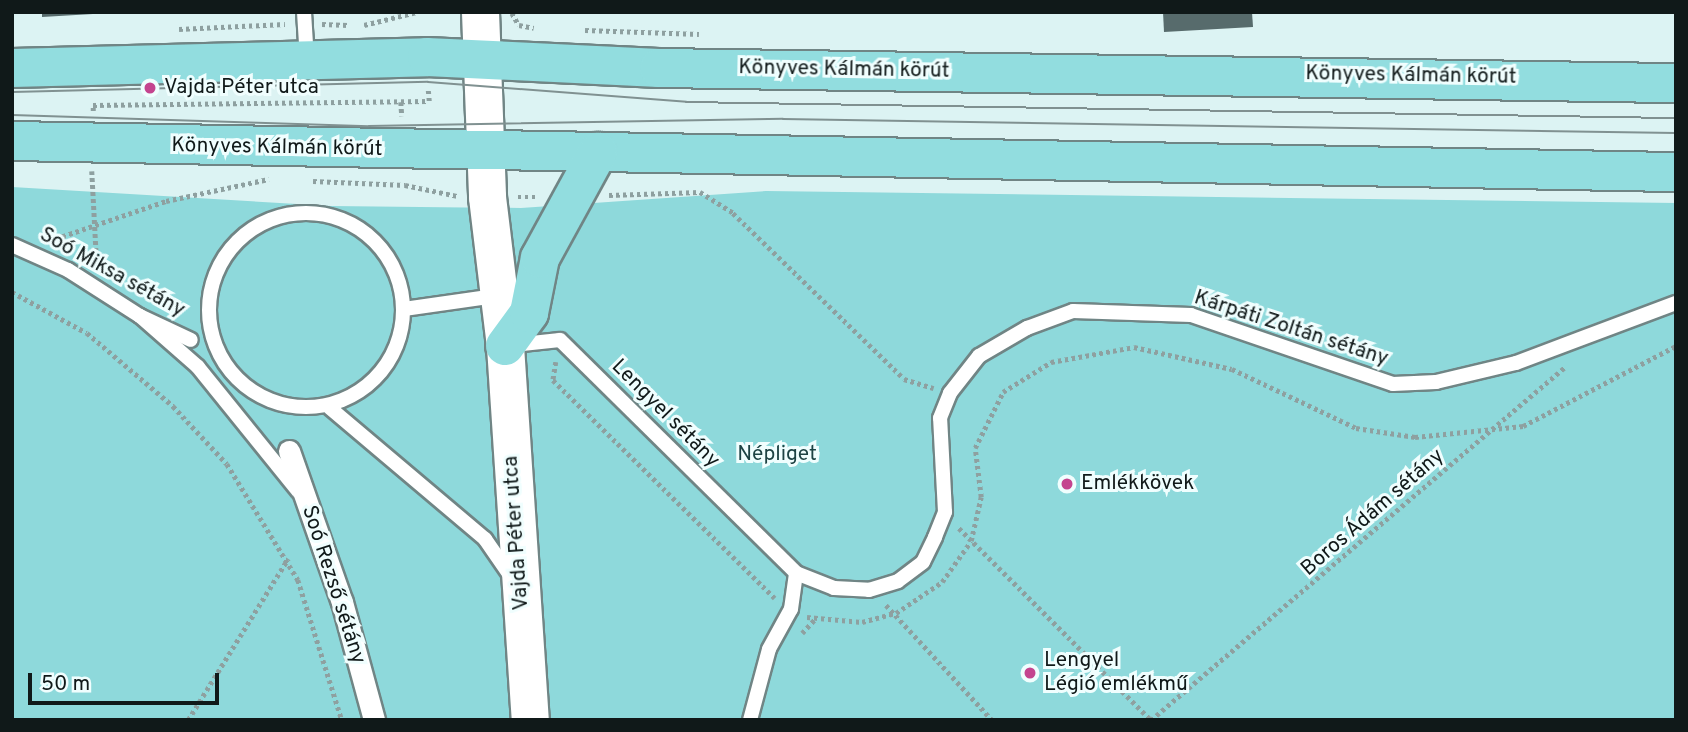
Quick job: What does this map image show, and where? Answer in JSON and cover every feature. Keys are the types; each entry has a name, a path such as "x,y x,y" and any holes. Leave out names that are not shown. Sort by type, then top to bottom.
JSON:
{"main road":[{"name":"Könyves Kálmán körút","path":"12,68 305,32 483,60 659,68 1676,83"},
{"name":"Könyves Kálmán körút","path":"12,141 1676,172"},
{"path":"505,346 529,313 540,258 598,152"}],"street":[{"name":"Vajda Péter utca","path":"480,12 487,197 495,296 505,346 530,720"},
{"name":"Soó Rezső sétány","path":"289,451 374,720"}],"lane":[{"path":"321,210 358,228 381,251 397,278 404,309 384,368 330,408 291,410 248,389 227,363 209,328 211,289 221,261 248,229 286,211 321,210"},
{"name":"Soó Miksa sétány","path":"18,246 99,287 139,316 191,340"},
{"path":"404,309 495,296"},
{"name":"Kárpáti Zoltán sétány","path":"950,393 979,356 1027,328 1073,311 1191,315 1392,384 1436,382 1516,363 1676,303"},
{"path":"139,316 198,367 307,504"},
{"path":"505,346 560,340"},
{"name":"Lengyel sétány","path":"560,340 796,573 834,588 869,590 898,581 923,562 945,512 940,418 950,393"},
{"path":"330,408 485,539 520,590"},
{"path":"750,720 769,649 791,609 796,573"}],"path":[{"path":"169,30 305,32 360,25 417,12"},
{"path":"93,111 93,105 429,101 428,89"},
{"path":"401,102 402,116"},
{"path":"92,170 93,228 99,287"},
{"path":"18,246 93,228 166,201 283,180"},
{"path":"310,181 405,185 487,197 700,192 733,213 904,379 950,393"},
{"path":"12,292 87,333 173,406 227,464 288,559 342,720"},
{"path":"560,340 553,380 716,546 791,609 814,620 862,622 896,613 943,582 971,541 981,496 975,448 1003,392 1051,362 1133,347 1232,369 1356,428 1415,437 1523,426 1676,346"},
{"name":"Boros Ádám sétány","path":"1151,720 1573,360"},
{"path":"945,512 1151,720"},
{"path":"188,720 288,559"},
{"path":"869,590 896,613 992,720"}],"green space":[{"name":"Népliget","path":"12,187 331,206 521,208 766,191 1676,203 1676,720 12,720"}],"building":[{"path":"42,12 92,12 93,14 42,17"},
{"path":"1163,12 1252,12 1253,27 1164,32"}],"tram line":[{"path":"12,92 428,82 686,102 1676,118"},
{"path":"12,115 369,126 783,119 1676,133"}],"place":[{"name":"Vajda Péter utca","path":"150,88"},
{"name":"Emlékkövek","path":"1067,484"},
{"name":"Lengyel Légió emlékmű","path":"1030,673"}]}
